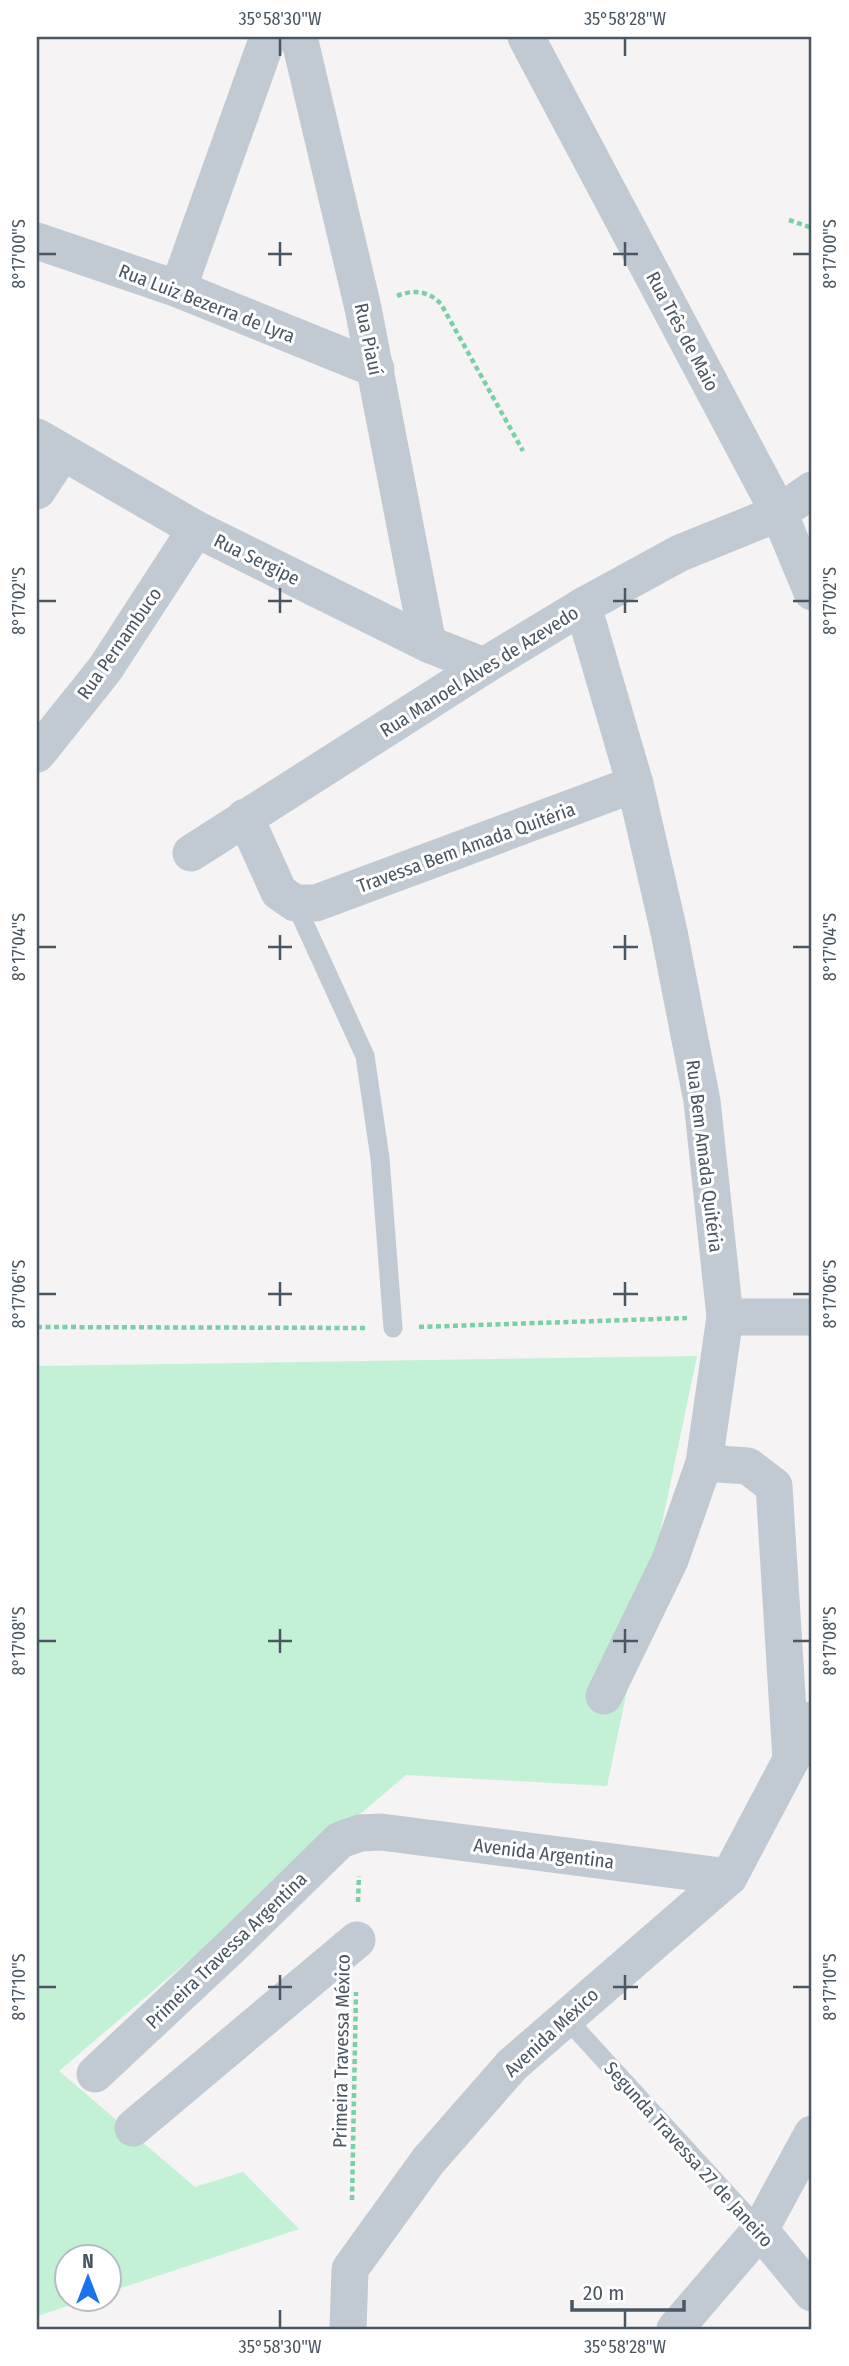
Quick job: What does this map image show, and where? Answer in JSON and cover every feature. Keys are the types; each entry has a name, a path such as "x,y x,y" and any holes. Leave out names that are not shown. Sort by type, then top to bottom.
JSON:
{"street":[{"path":"178,289 268,37"},
{"name":"Rua Piauí","path":"299,37 376,369 428,644"},
{"name":"Rua Três de Maio","path":"526,37 779,513 812,592"},
{"name":"Rua Luiz Bezerra de Lyra","path":"37,241 178,289 376,369"},
{"path":"37,491 50,445"},
{"name":"Rua Sergipe","path":"50,445 195,529 428,644 484,666"},
{"name":"Rua Manoel Alves de Azevedo","path":"191,853 583,606 680,553 779,513 812,490"},
{"name":"Rua Pernambuco","path":"37,754 105,669 195,529"},
{"name":"Rua Bem Amada Quitéria","path":"583,606 635,784 669,932 702,1101 724,1317 704,1462 670,1560 604,1696"},
{"name":"Travessa Bem Amada Quitéria","path":"295,903 316,903 635,784"},
{"path":"245,817 279,891 295,903"},
{"path":"724,1317 812,1317"},
{"path":"704,1462 748,1466 774,1486 791,1760"},
{"name":"Avenida México","path":"348,2329 350,2269 428,2161 512,2065 729,1877 812,1720"},
{"name":"Avenida Argentina","path":"360,1833 381,1832 729,1877"},
{"name":"Primeira Travessa Argentina","path":"95,2074 340,1840 360,1833"},
{"path":"133,2129 357,1940"},
{"path":"675,2329 760,2230 812,2134"},
{"name":"Segunda Travessa 27 de Janeiro","path":"760,2230 812,2293"}],"lane":[{"path":"295,903 365,1056 380,1158 393,1328"},
{"name":"Segunda Travessa 27 de Janeiro","path":"565,2017 760,2230"}],"path":[{"path":"789,220 812,228"},
{"path":"363,308 406,292 421,292 434,296 523,451"},
{"name":"Primeira Travessa México","path":"352,2200 360,1833"}],"green space":[{"path":"697,1356 607,1786 406,1775 59,2071 195,2187 243,2172 299,2229 122,2288 122,2244 52,2244 52,2311 37,2316 37,1366"}]}
